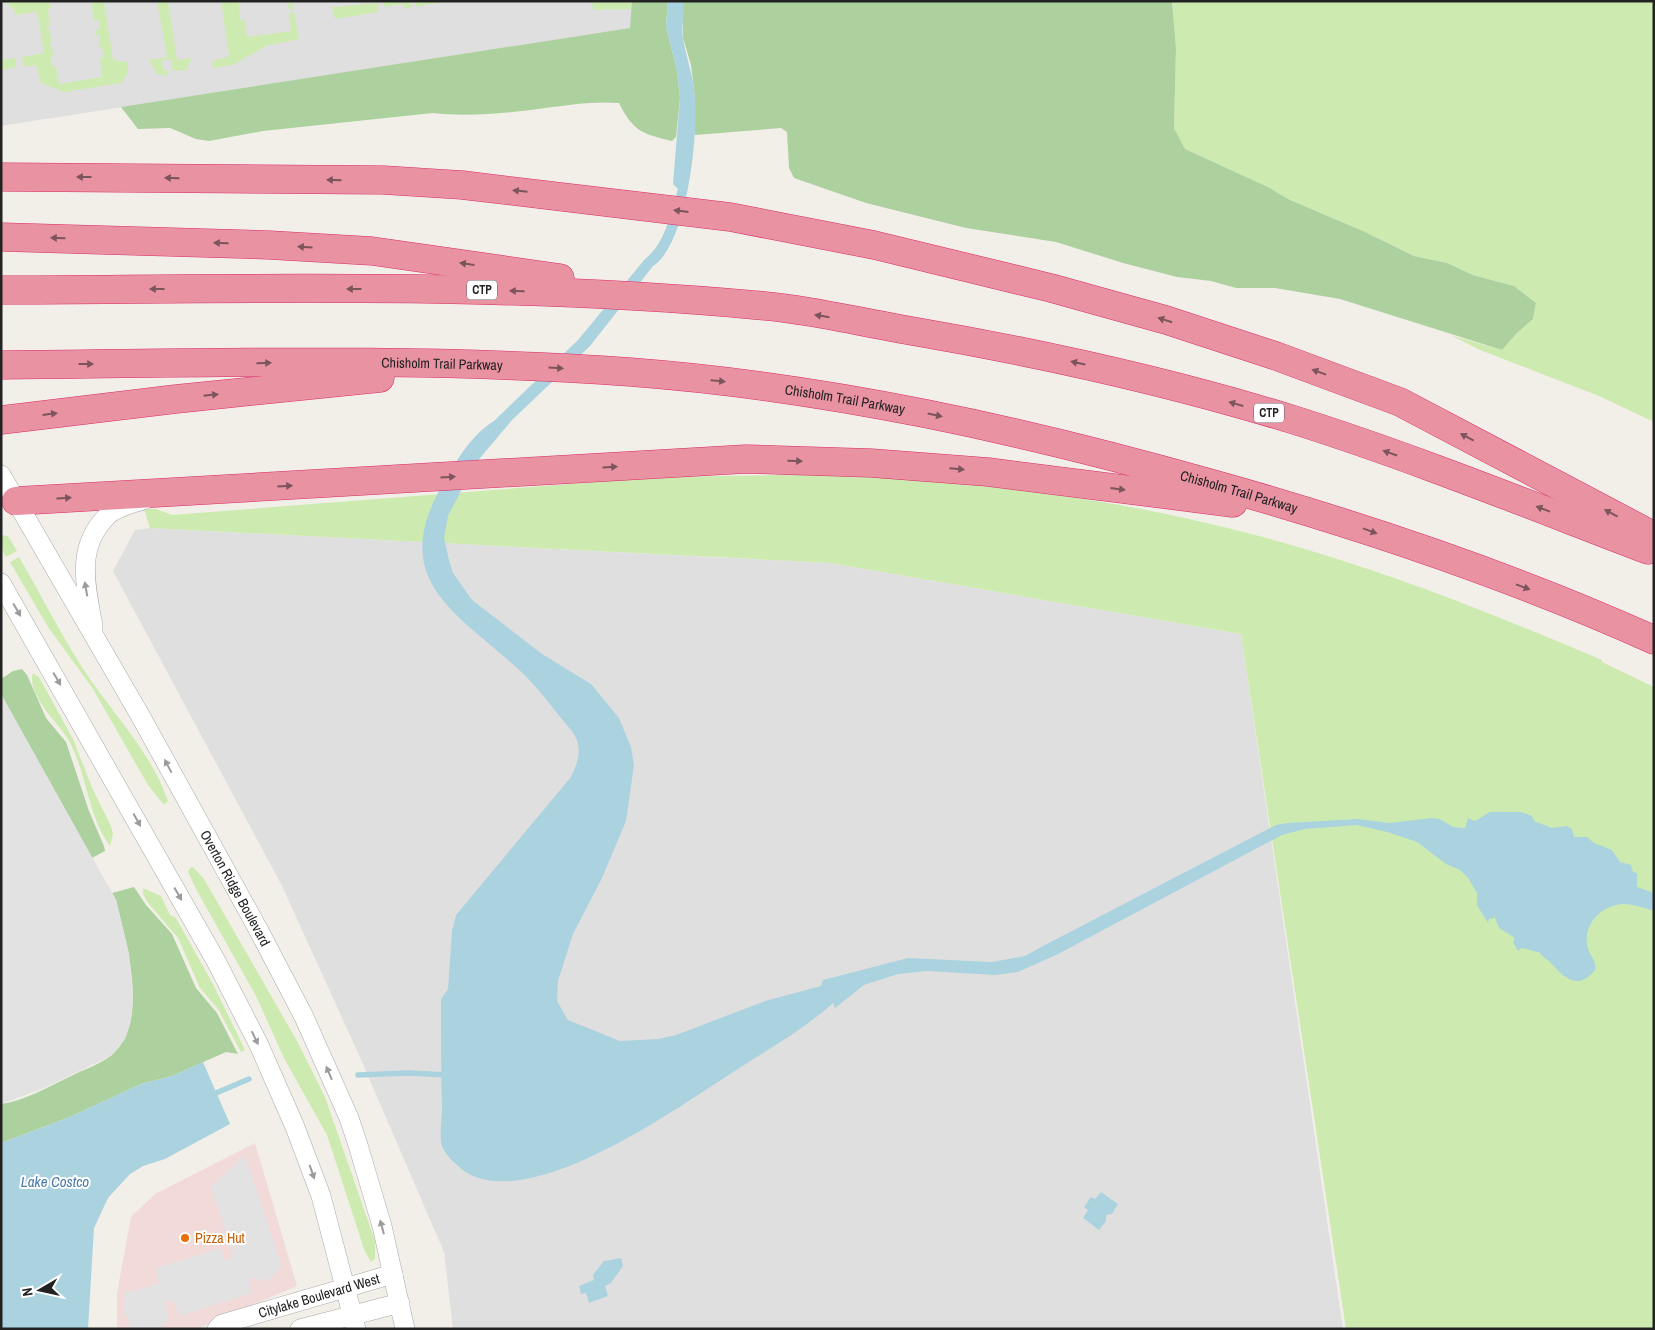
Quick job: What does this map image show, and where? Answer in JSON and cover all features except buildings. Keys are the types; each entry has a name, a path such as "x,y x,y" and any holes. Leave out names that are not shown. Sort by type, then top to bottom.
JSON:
{"highway":[{"path":"1,177 383,180 523,191 730,217 874,245 1051,288 1166,320 1276,356 1400,402 1654,536"},
{"path":"1,237 269,245 372,251 758,305"},
{"name":"CTP","path":"1,290 380,289 553,292 758,305 990,344 1116,372 1290,419 1446,472 1654,552"},
{"name":"Chisholm Trail Parkway","path":"10,365 304,362 507,365 650,374 727,382 923,412 1034,436 1324,515 1553,598 1654,640"},
{"path":"1,420 176,399 507,365"},
{"path":"16,501 746,460 871,463 988,472 1324,515"}],"street":[{"name":"Overton Ridge Boulevard","path":"1,475 258,929 304,1017 349,1118 379,1217 405,1329"},
{"path":"94,637 84,572 89,542 108,514 164,492"},
{"path":"1,583 131,809 243,1013 308,1160 321,1196 354,1323"},
{"name":"Citylake Boulevard West","path":"217,1329 222,1324 393,1274"},
{"name":"Citylake Boulevard West","path":"300,1329 354,1323 400,1303"}],"shaded area":[{"path":"1,1 632,1 631,28 1,126"},
{"path":"150,528 829,563 1241,634 1343,1329 453,1329 444,1252 359,1055 282,886 113,571 135,530"},
{"path":"1,694 116,900 129,953 133,993 131,1021 125,1039 111,1056 44,1088 1,1104"},
{"path":"255,1143 297,1286 197,1329 117,1329 117,1293 131,1217 155,1194"},
{"path":"245,1155 282,1267 268,1281 249,1278 252,1293 179,1316 174,1302 169,1300 165,1305 169,1320 159,1329 130,1329 128,1317 130,1316 124,1316 125,1291 133,1291 159,1283 156,1268 221,1248 224,1259 231,1260 233,1255 211,1187"}],"green space":[{"path":"5,1 50,1 51,8 48,9 50,27 46,28 47,31 49,30 52,42 49,42 54,55 51,56 52,66 56,66 59,84 102,77 100,58 104,57 102,48 99,48 100,35 96,35 95,30 100,29 99,20 94,21 91,3 104,1 113,60 128,62 127,75 121,83 64,92 41,83 36,65 23,67 22,57 44,53 37,12 15,15 14,8 11,8"},
{"path":"157,1 168,1 177,60 192,58 186,70 173,71 171,59 162,60 163,70 167,70 168,76 157,74 149,60 167,57"},
{"path":"221,1 239,1 240,20 245,20 247,37 291,31 289,13 293,12 293,9 289,10 288,1 292,1 299,39 266,46 233,65 215,68 212,65 213,61 229,56"},
{"path":"411,1 412,7 404,9 403,4 384,7 383,2"},
{"path":"415,1 449,1 415,7"},
{"path":"592,1 632,1 632,9 593,10"},
{"path":"632,1 668,1 666,26 677,71 680,98 676,137 672,141 640,130 629,120 619,103 582,104 489,114 433,113 263,131 209,141 196,139 170,128 138,129 121,107 630,28"},
{"path":"683,1 1172,1 1176,48 1174,128 1185,149 1268,187 1290,200 1363,231 1414,256 1447,263 1473,275 1514,286 1536,303 1533,319 1502,350 1340,299 1275,288 1236,288 1211,281 1177,277 1123,263 1056,242 966,228 866,203 794,178 789,168 787,132 781,128 695,135 695,98 691,65 683,38"},
{"path":"1172,1 1654,1 1654,422 1599,396 1480,350 1450,335 1502,350 1533,319 1536,303 1514,286 1473,275 1447,263 1414,256 1363,231 1290,200 1268,187 1185,149 1174,128 1176,48"},
{"path":"378,3 378,12 335,19 332,7"},
{"path":"15,58 16,67 1,70 1,60"},
{"path":"830,474 937,481 1044,493 1150,511 1255,535 1344,561 1431,591 1602,660 1602,662 1654,687 1654,1329 1346,1329 1241,634 830,563 150,528 144,509 156,509 172,515 659,477"},
{"path":"1,535 8,536 17,551 6,557 1,547"},
{"path":"19,557 82,667 141,748 151,765 168,801 164,805 148,785 93,689 48,627 10,562"},
{"path":"22,669 27,675 46,718 66,742 89,811 104,846 105,851 92,858 1,694 1,679 13,671"},
{"path":"33,673 39,677 73,739 93,790 111,826 113,834 110,846 96,821 79,765 68,739 38,699 32,681"},
{"path":"193,867 204,879 297,1041 325,1097 375,1241 375,1259 371,1262 365,1252 327,1135 284,1058 256,996 196,889 188,872"},
{"path":"134,887 146,905 172,934 196,988 217,1013 238,1054 226,1052 172,1076 141,1084 70,1117 1,1143 1,1104 27,1097 98,1064 113,1054 124,1039 130,1021 133,1001 132,980 125,937 116,900 112,893"},
{"path":"143,888 161,896 170,915 176,918 214,986 245,1050 241,1052 218,1009 200,988 178,938 148,903 143,894"}],"water":[{"path":"668,1 683,1 683,39 692,76 695,99 692,163 682,214 674,236 665,254 653,266 590,346 512,420 475,464 448,516 444,538 453,573 472,600 542,654 591,684 619,718 631,747 634,765 626,821 602,878 573,934 558,981 557,1001 568,1020 620,1041 658,1039 676,1035 765,1001 821,986 823,980 908,958 992,962 1025,956 1276,825 1287,823 1358,819 1389,823 1432,818 1440,819 1453,827 1465,828 1468,818 1475,821 1490,812 1521,812 1532,816 1534,821 1552,828 1567,826 1572,829 1574,837 1587,837 1594,843 1612,850 1620,862 1631,865 1633,872 1637,873 1637,887 1654,893 1654,911 1624,904 1609,908 1596,916 1588,929 1587,936 1587,944 1595,963 1595,970 1582,980 1571,980 1560,973 1539,952 1521,948 1518,951 1513,942 1515,938 1499,928 1494,915 1494,918 1489,919 1488,923 1477,905 1477,893 1468,878 1460,870 1446,864 1417,842 1357,825 1305,829 1282,835 1058,954 1018,972 995,975 927,971 898,974 864,985 835,1008 833,1003 794,1033 668,1114 592,1156 552,1172 515,1181 482,1179 456,1164 448,1156 441,1142 441,999 448,989 452,931 456,915 571,777 578,759 579,748 572,731 532,683 451,609 435,590 425,568 422,544 428,515 444,482 465,448 478,433 494,421 578,340 658,245 663,236 678,189 673,184 680,98 677,71 666,26"},
{"name":"Lake Costco","path":"203,1062 230,1124 165,1159 143,1166 130,1174 108,1198 94,1228 88,1329 1,1329 1,1143 70,1117 141,1084 172,1076"},
{"path":"1101,1192 1118,1204 1112,1214 1106,1215 1106,1221 1099,1230 1083,1218 1088,1210 1084,1207 1091,1197 1095,1199"},
{"path":"621,1258 623,1266 611,1283 605,1286 608,1296 589,1303 586,1293 581,1294 579,1286 594,1280 593,1275 604,1261"}],"waterway":[{"path":"358,1075 409,1073 448,1075"},
{"path":"209,1096 249,1079"}],"place":[{"name":"Pizza Hut","path":"185,1238"}]}
